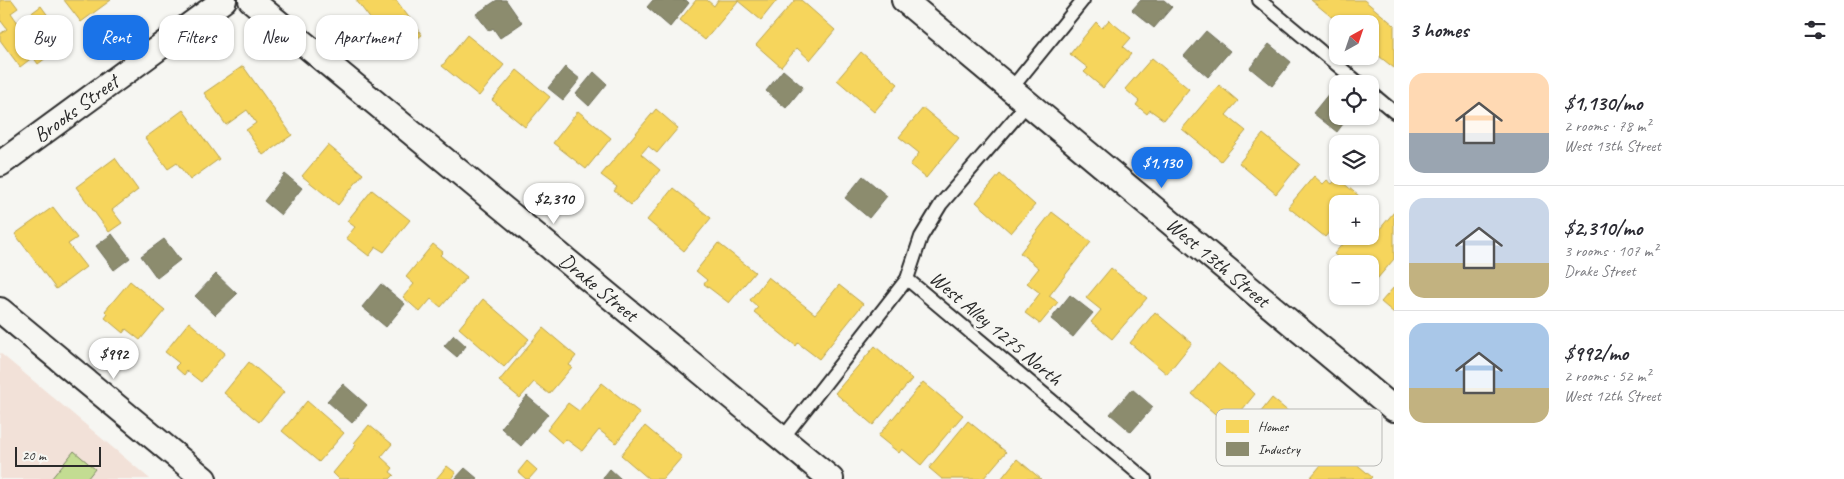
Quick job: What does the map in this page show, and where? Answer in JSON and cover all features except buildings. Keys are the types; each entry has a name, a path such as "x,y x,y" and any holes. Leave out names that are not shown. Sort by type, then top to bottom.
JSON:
{"street":[{"name":"Brooks Street","path":"0,164 224,0"},
{"name":"Drake Street","path":"251,0 831,479"},
{"name":"West 13th Street","path":"904,0 1394,409"},
{"path":"0,310 204,479"}],"lane":[{"path":"907,279 910,264 921,237 941,204 1019,96 1083,0"},
{"path":"1259,0 1349,75"},
{"path":"1379,100 1394,112"},
{"name":"West Alley 1275 North","path":"782,439 907,279 1145,479"}],"shaded area":[{"path":"0,353 42,388 150,479 0,479"}],"green space":[{"path":"74,451 95,469 87,479 51,479"}]}
